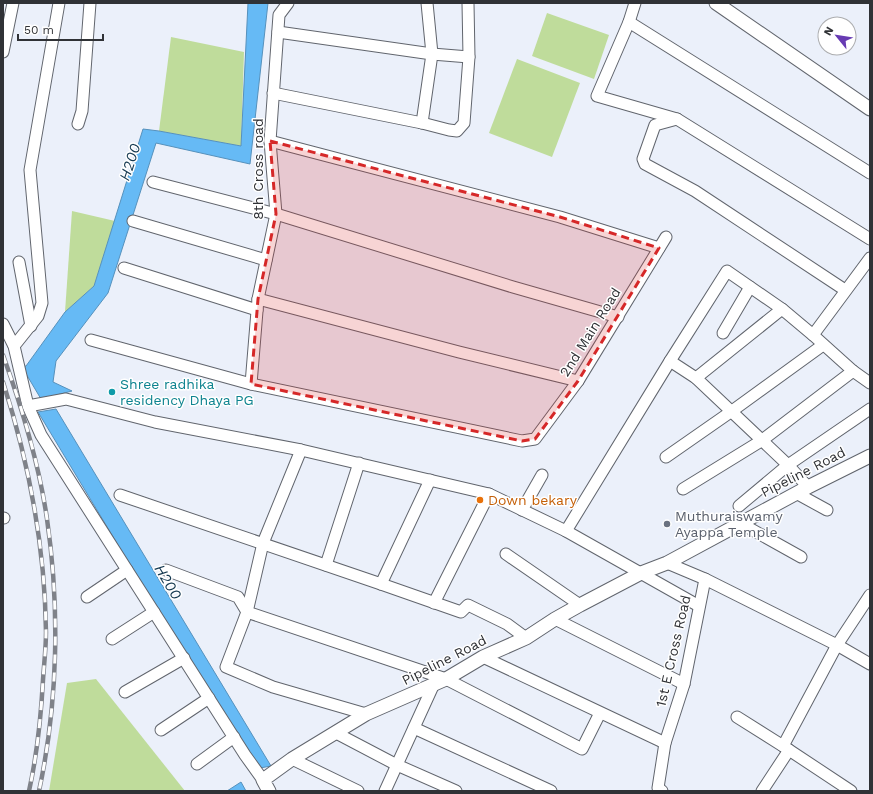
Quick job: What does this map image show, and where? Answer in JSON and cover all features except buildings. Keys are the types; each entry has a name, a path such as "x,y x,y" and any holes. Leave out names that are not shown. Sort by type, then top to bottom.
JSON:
{"street":[{"path":"3,4 12,3 3,52"},
{"path":"14,346 38,316 42,303 30,170 59,3"},
{"path":"78,124 82,111 90,3"},
{"name":"8th Cross road","path":"251,384 258,299 276,214 270,141 279,15 288,3"},
{"path":"422,123 432,54 427,3"},
{"path":"273,93 422,123 449,130 457,130 464,123 469,57 468,3"},
{"path":"635,3 629,22 597,96 677,119 870,239"},
{"path":"716,3 870,109"},
{"path":"629,22 870,173"},
{"path":"278,32 432,54 469,57"},
{"path":"677,119 655,125 643,160 645,164 695,192 845,290"},
{"path":"270,141 560,217 659,248"},
{"path":"152,182 276,214 513,287 618,317"},
{"path":"133,221 266,260"},
{"name":"2nd Main Road","path":"251,384 515,440 522,441 535,439 578,381 666,237"},
{"path":"813,335 870,258"},
{"path":"18,262 31,326"},
{"path":"124,268 257,310"},
{"path":"566,531 727,271 782,309 853,371 870,383"},
{"path":"722,333 750,287"},
{"path":"258,299 451,350 578,381"},
{"path":"696,378 782,309"},
{"path":"3,324 14,346 28,406 41,435 234,738 266,785"},
{"path":"91,340 251,384"},
{"path":"666,457 823,345"},
{"path":"670,361 696,378 788,465 808,487"},
{"path":"683,488 761,441 853,371"},
{"path":"28,406 66,399 155,422 301,450 488,494 566,531 699,606"},
{"path":"739,506 788,465 870,410"},
{"path":"301,450 263,544 247,612 226,667 273,687 366,714"},
{"name":"Pipeline Road","path":"266,785 292,759 366,714 433,686 483,657 526,638 580,605 641,573 667,563 796,493 870,456"},
{"path":"326,565 359,463"},
{"path":"522,510 542,474"},
{"path":"381,584 430,480"},
{"path":"796,493 827,510"},
{"path":"434,603 488,494"},
{"path":"120,495 461,612 468,605 507,624 526,638"},
{"path":"740,523 800,557"},
{"path":"506,554 580,605"},
{"name":"1st E Cross Road","path":"662,791 658,788 665,743 684,684 705,579 667,563"},
{"path":"87,597 128,570"},
{"path":"166,570 238,597 247,612 446,679 582,749 600,713"},
{"path":"705,579 838,645 870,664"},
{"path":"762,791 786,748 838,645 870,595"},
{"path":"112,639 154,612"},
{"path":"555,619 684,684"},
{"path":"483,657 665,743"},
{"path":"125,692 184,658"},
{"path":"385,791 433,686"},
{"path":"161,730 209,698"},
{"path":"737,717 850,791"},
{"path":"414,728 551,791"},
{"path":"336,733 397,766 456,791"},
{"path":"197,764 234,738"},
{"path":"292,759 358,791"}],"highlighted area":[{"path":"270,141 560,217 659,248 578,381 535,439 522,441 251,384 258,299 276,214"}],"green space":[{"path":"547,13 609,35 594,79 532,56"},
{"path":"171,37 244,52 241,146 159,131"},
{"path":"517,59 580,83 552,157 489,133"},
{"path":"72,211 115,221 94,286 65,312"},
{"path":"96,679 185,791 49,791 67,683"}],"water":[{"path":"248,3 268,3 250,164 156,143 108,293 56,361 53,382 72,391 41,399 22,367 26,366 65,312 94,286 143,129 241,146"},
{"path":"56,409 271,766 260,768 148,599 115,540 38,412"},
{"path":"241,782 246,791 227,791"}],"railway":[{"path":"3,355 17,395 35,456 44,498 54,587 55,655 53,690 50,724 39,791"},
{"path":"3,382 21,443 28,474 43,568 46,638 41,708 29,791"}],"place":[{"name":"Shree radhika residency Dhaya PG","path":"112,392"},
{"name":"Down bekary","path":"480,500"},
{"name":"Muthuraiswamy Ayappa Temple","path":"667,524"}],"water label":[{"name":"H200","path":"130,162"},
{"name":"H200","path":"168,582"}]}
